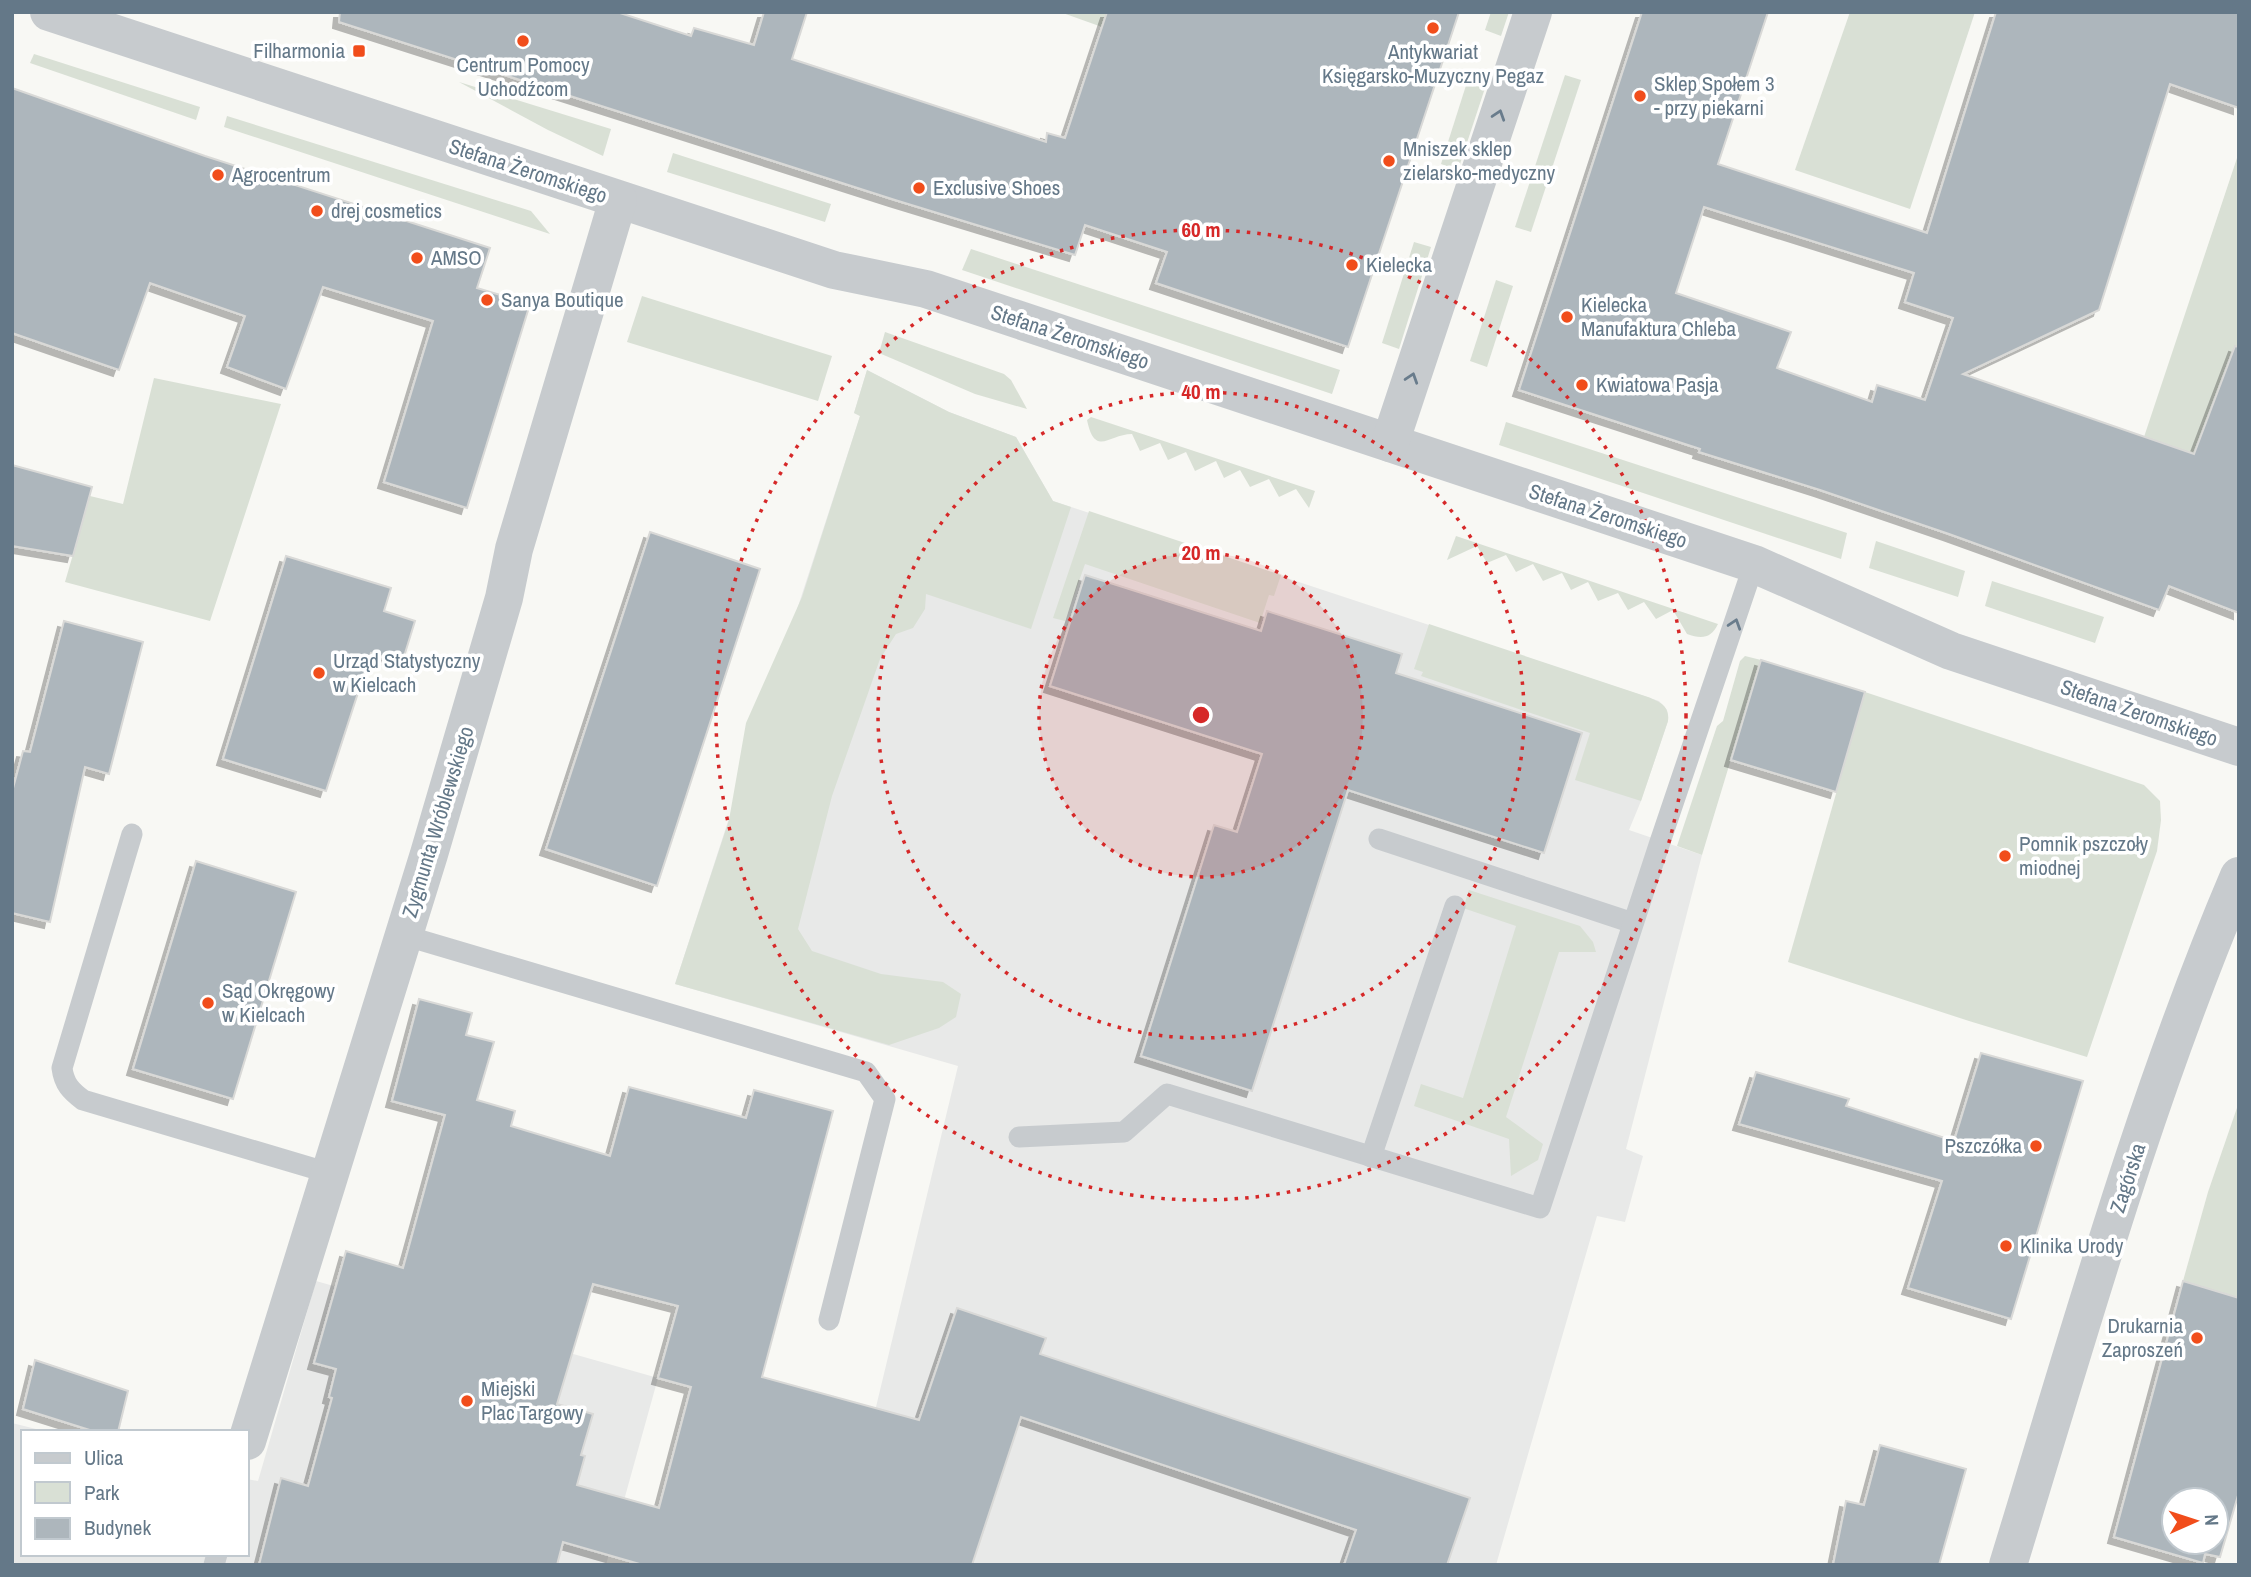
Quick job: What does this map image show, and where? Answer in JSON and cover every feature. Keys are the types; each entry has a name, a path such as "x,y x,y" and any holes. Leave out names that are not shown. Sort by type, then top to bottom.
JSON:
{"street":[{"name":"Stefana Żeromskiego","path":"49,12 834,270 926,289 1754,564 1951,651 2239,747"},
{"path":"1390,443 1532,12"},
{"name":"Zygmunta Wróblewskiego","path":"248,1438 505,598 514,549 618,200"},
{"name":"Zagórska","path":"2008,1565 2152,1104 2239,876"}],"lane":[{"path":"1019,1137 1124,1132 1167,1094 1540,1208 1754,564"},
{"path":"132,834 62,1068 63,1079 70,1090 83,1100 329,1173"},
{"path":"1379,839 1633,923"},
{"path":"1371,1157 1455,906"},
{"path":"403,935 866,1072 885,1099 829,1320"}],"shaded area":[{"path":"867,370 949,412 1016,437 1053,501 1659,701 1667,710 1668,721 1629,830 1702,855 1626,1149 1643,1156 1625,1222 1597,1216 1496,1565 838,1565 958,1066 675,984 860,416 854,413"},
{"name":"Miejski Plac Targowy","path":"316,1281 658,1378 606,1565 12,1565 12,1423 40,1430 21,1430 21,1556 248,1556 248,1479 258,1481"}],"green space":[{"path":"1060,12 1107,12 1102,27"},
{"path":"1491,12 1509,12 1501,36 1485,30"},
{"path":"1850,12 1975,12 1910,209 1795,170"},
{"path":"34,54 200,107 196,120 30,63"},
{"path":"1565,75 1581,80 1531,232 1515,227"},
{"path":"1469,76 1487,82 1458,170 1441,164"},
{"path":"459,82 611,129 603,156 548,130"},
{"path":"227,116 531,211 550,234 224,127"},
{"path":"2239,152 2239,393 2228,416 2210,410 2194,454 2144,437"},
{"path":"673,153 831,204 825,222 667,172"},
{"path":"1414,242 1431,247 1399,349 1382,343"},
{"path":"971,249 1340,370 1332,394 962,270"},
{"path":"1496,280 1513,286 1487,367 1470,361"},
{"path":"642,296 832,356 818,401 627,342"},
{"path":"885,332 1004,374 1011,380 1027,409 975,394 879,353"},
{"path":"867,370 949,412 1016,437 1053,501 1071,507 1031,629 926,594 925,609 913,628 896,634 880,659 832,796 798,929 812,951 881,974 943,982 961,994 956,1017 939,1028 889,1045 675,984 729,820 746,723 802,597 860,416 854,413"},
{"path":"154,378 281,404 210,621 65,582 90,496 123,504"},
{"path":"1091,417 1315,491 1309,508 1296,489 1279,497 1269,479 1250,487 1240,470 1224,478 1216,461 1195,471 1186,452 1168,460 1160,443 1140,451 1132,434 1099,441 1090,432 1087,420"},
{"path":"1506,422 1847,533 1841,559 1499,445"},
{"path":"1089,511 1281,575 1274,596 1269,595 1260,623 1085,564 1065,621 1053,618"},
{"path":"1456,536 1718,624 1709,635 1697,637 1687,634 1673,610 1656,619 1644,602 1628,610 1618,593 1598,601 1588,582 1571,590 1562,573 1543,581 1533,564 1516,572 1506,555 1487,563 1477,546 1447,560"},
{"path":"1876,541 1965,571 1958,597 1869,568"},
{"path":"1992,581 2104,617 2095,643 1985,606"},
{"path":"1429,624 1648,697 1663,705 1668,721 1641,801 1575,780 1590,733 1421,676 1423,672 1414,669"},
{"path":"1745,656 1761,660 1702,855 1677,846 1717,726 1723,721 1740,661"},
{"path":"1865,692 2144,785 2160,801 2161,820 2157,851 2087,1057 1788,962"},
{"path":"1469,890 1580,926 1593,942 1596,952 1559,952 1506,1117 1543,1144 1538,1160 1511,1176 1509,1139 1414,1106 1421,1084 1463,1098 1516,926 1463,908"},
{"path":"2239,1102 2239,1298 2183,1281 2208,1192"}],"building":[{"path":"340,12 617,12 691,36 694,28 754,45 764,12 807,12 792,59 1046,142 1047,133 1065,138 1107,12 1459,12 1348,347 1156,283 1167,252 1085,225 1075,255 339,22"},
{"path":"1642,12 1768,12 1718,164 1927,233 1996,12 2239,12 2239,108 2170,84 2099,310 1963,374 2194,454 2235,346 2239,347 2239,613 2169,586 2159,610 1949,534 1519,390","holes":["1704,207 1914,273 1905,302 1953,318 1925,400 1877,385 1872,402 1777,368 1791,332 1676,293"]},
{"path":"12,88 205,156 490,248 477,288 530,304 467,508 384,482 433,321 323,287 286,389 227,367 245,316 150,283 119,370 12,333"},
{"path":"12,465 92,487 73,556 12,546"},
{"path":"650,532 760,569 657,886 546,849"},
{"path":"286,556 391,588 384,611 415,621 402,663 371,653 326,791 223,759"},
{"path":"1085,575 1261,631 1267,611 1402,654 1396,673 1582,733 1544,853 1348,790 1252,1091 1141,1056 1214,825 1237,832 1262,754 1050,686"},
{"path":"64,621 143,642 109,774 85,767 50,922 12,913 12,792 23,751 30,752"},
{"path":"1761,660 1865,692 1836,792 1731,760"},
{"name":"Sąd Okręgowy w Kielcach","path":"196,861 296,892 233,1099 133,1069"},
{"path":"419,999 472,1013 466,1035 494,1042 477,1100 515,1111 511,1126 610,1156 629,1087 746,1118 754,1090 833,1111 762,1377 919,1420 957,1308 1046,1338 1040,1354 1470,1498 1447,1565 1344,1565 1356,1530 1021,1417 972,1565 643,1565 563,1542 557,1565 259,1565 281,1478 308,1486 332,1398 329,1397 336,1369 314,1363 346,1251 403,1268 445,1115 392,1101","holes":["593,1284 678,1306 658,1378 691,1387 659,1508 577,1485 585,1456 581,1455 593,1414 557,1404"]},
{"path":"1981,1053 2083,1081 2011,1319 1908,1288 1942,1181 1739,1124 1756,1072 1849,1099 1846,1106 1954,1141"},
{"path":"2183,1281 2239,1298 2239,1492 2230,1523 2230,1486 2160,1486 2160,1550 2114,1537"},
{"path":"35,1360 128,1391 118,1430 90,1430 23,1409"},
{"path":"1880,1445 1966,1469 1939,1565 1833,1565 1846,1501 1864,1505"},
{"path":"2179,1556 2205,1556 2203,1563"}],"place":[{"name":"Antykwariat Księgarsko-Muzyczny Pegaz","path":"1433,28"},
{"name":"Centrum Pomocy Uchodźcom","path":"523,41"},
{"name":"Filharmonia","path":"359,51"},
{"name":"Sklep Społem 3 - przy piekarni","path":"1640,96"},
{"name":"Mniszek sklep zielarsko-medyczny","path":"1389,161"},
{"name":"Agrocentrum","path":"218,175"},
{"name":"Exclusive Shoes","path":"919,188"},
{"name":"drej cosmetics","path":"317,211"},
{"name":"AMSO","path":"417,258"},
{"name":"Kielecka","path":"1352,265"},
{"name":"Sanya Boutique","path":"487,300"},
{"name":"Kielecka Manufaktura Chleba","path":"1567,317"},
{"name":"Kwiatowa Pasja","path":"1582,385"},
{"name":"Urząd Statystyczny w Kielcach","path":"319,673"},
{"name":"Pomnik pszczoły miodnej","path":"2005,856"},
{"name":"Sąd Okręgowy w Kielcach","path":"208,1003"},
{"name":"Pszczółka","path":"2036,1146"},
{"name":"Klinika Urody","path":"2006,1246"},
{"name":"Drukarnia Zaproszeń","path":"2197,1338"},
{"name":"Miejski Plac Targowy","path":"467,1401"}]}
